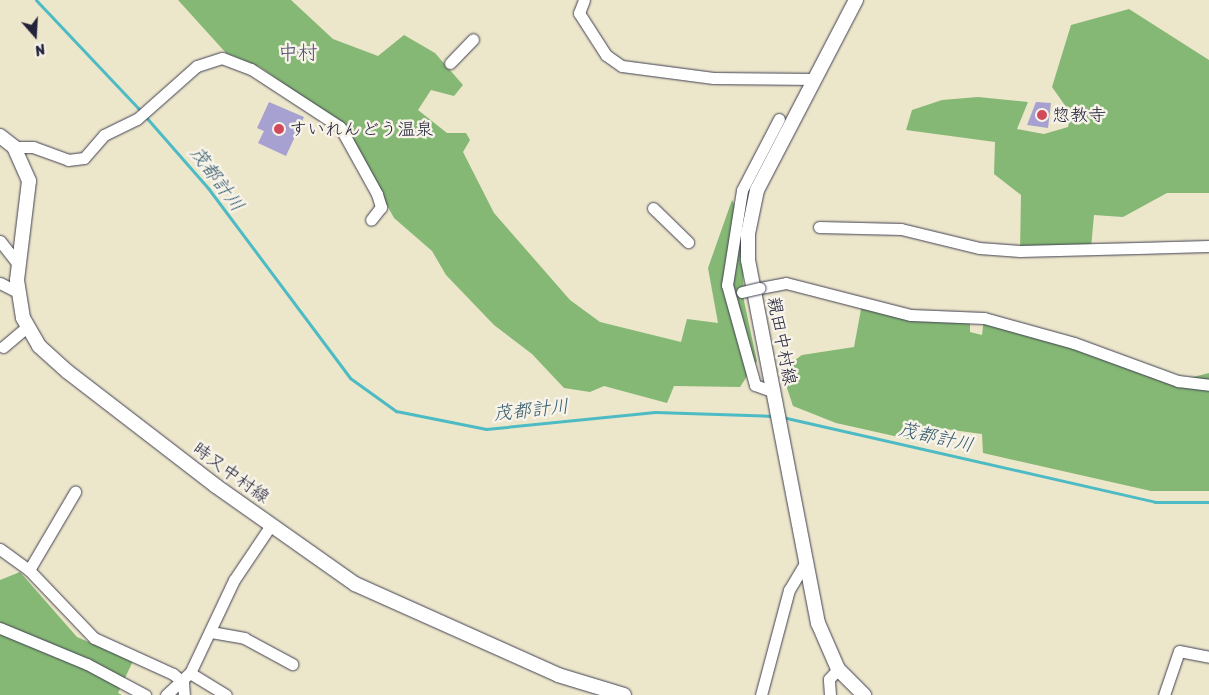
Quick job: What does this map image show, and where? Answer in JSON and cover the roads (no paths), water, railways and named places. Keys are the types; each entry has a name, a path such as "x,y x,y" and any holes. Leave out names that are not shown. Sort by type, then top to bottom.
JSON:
{"main road":[{"name":"親田中村線","path":"856,0 757,190 748,234 748,260 818,623 838,669 864,695"},
{"name":"時又中村線","path":"0,136 14,147 26,172 30,196 19,265 18,292 27,327 39,346 68,372 271,525 355,584 415,614 558,675 624,695"}],"street":[{"path":"584,0 579,12 606,55 622,66 713,78 814,79"},
{"path":"450,63 473,39"},
{"path":"14,147 78,160 104,135 137,119 197,66 222,58 251,69 340,127 378,194 380,208 371,220"},
{"path":"772,391 756,385 729,294 733,225 742,190 779,119"},
{"path":"653,208 678,236 688,242"},
{"path":"819,227 901,229 979,248 1020,251 1209,246"},
{"path":"0,241 19,265"},
{"path":"0,283 18,292"},
{"path":"729,294 786,283 911,315 984,318 1074,343 1178,381 1209,385"},
{"path":"3,347 27,327"},
{"path":"29,570 75,492"},
{"path":"166,695 186,678 211,632 234,580 271,525"},
{"path":"0,549 29,570 94,638 145,657 186,678 226,695"},
{"path":"762,695 788,590 805,563"},
{"path":"0,628 87,664 145,695"},
{"path":"211,632 244,638 292,664"},
{"path":"1164,695 1179,651 1209,657"},
{"path":"830,695 829,679 838,669"},
{"path":"184,695 186,678"}],"waterway":[{"name":"茂都計川","path":"36,0 141,111"},
{"name":"茂都計川","path":"145,116 208,188 350,378 396,411 486,429 655,412 773,416"},
{"name":"茂都計川","path":"782,417 1155,502 1209,502"}],"place":[{"name":"惣教寺","path":"1042,115"},
{"name":"すいれんどう温泉","path":"279,129"}],"district":[{"name":"中村","path":"298,52"}]}
